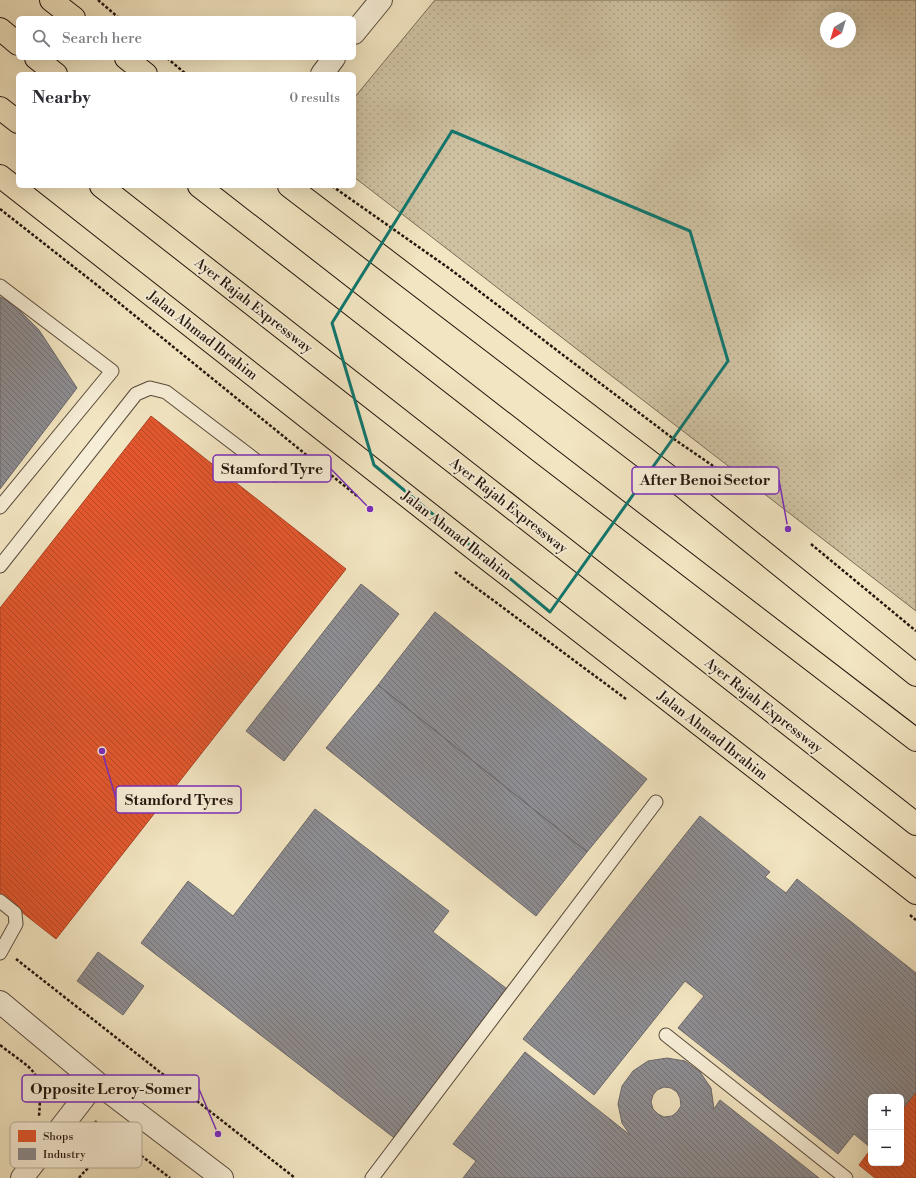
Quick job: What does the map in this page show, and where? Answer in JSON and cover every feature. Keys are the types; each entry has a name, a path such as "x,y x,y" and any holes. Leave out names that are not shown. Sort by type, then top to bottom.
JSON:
{"main road":[{"path":"51,0 71,16"},
{"path":"0,29 16,42"},
{"path":"38,60 54,72"},
{"path":"128,60 144,72"},
{"path":"0,108 16,120"},
{"name":"Jalan Ahmad Ibrahim","path":"0,176 916,893"},
{"name":"Ayer Rajah Expressway","path":"104,188 916,824"},
{"path":"202,188 542,453 916,740"},
{"path":"292,188 683,487 916,675"}],"street":[{"path":"356,31 381,0"},
{"path":"324,72 332,60"},
{"path":"0,1002 96,1082 222,1178"},
{"path":"65,1122 96,1082"},
{"path":"22,1178 30,1168"}],"lane":[{"path":"0,286 112,371 0,507"},
{"path":"0,566 136,394 150,388 166,392 275,474"},
{"path":"372,1178 656,802"},
{"path":"0,901 15,913 16,924 1,951"},
{"path":"666,1036 846,1178"}],"path":[{"path":"98,0 117,16"},
{"path":"169,60 184,72"},
{"path":"335,188 450,269 671,437 738,483 735,490"},
{"path":"0,209 109,294 357,496"},
{"path":"811,544 916,631"},
{"path":"1,951 295,1178"},
{"path":"0,1045 32,1068 37,1077 40,1096"},
{"path":"142,1156 170,1178"},
{"path":"78,1178 86,1168"}],"highlighted area":[{"path":"452,131 690,231 728,361 550,612 374,465 332,323"}],"shaded area":[{"path":"435,0 916,0 916,611 356,179 356,96"}],"building: Shops":[{"path":"151,416 346,569 56,939 0,895 0,608"},
{"path":"916,1092 916,1178 875,1178 859,1165 868,1153 868,1166 904,1166 904,1107"}],"building: Industry":[{"path":"0,297 12,303 39,330 77,388 0,489"},
{"path":"361,584 399,614 284,761 246,731"},
{"path":"435,612 647,779 587,852 378,685"},
{"path":"378,685 587,852 536,916 326,748"},
{"path":"315,809 449,911 433,932 511,992 397,1140 141,943 188,881 233,916"},
{"path":"700,816 770,872 765,877 786,893 797,879 916,973 916,1092 904,1107 904,1094 868,1094 868,1146 854,1134 838,1154 678,1028 704,996 685,981 594,1095 523,1039"},
{"path":"98,952 144,986 123,1015 77,981"},
{"path":"525,1052 630,1135 622,1123 618,1104 622,1086 633,1071 648,1061 667,1058 685,1061 700,1072 711,1088 714,1109 720,1100 819,1178 463,1178 476,1161 453,1144","holes":["664,1087 671,1088 677,1092 680,1098 681,1106 672,1116 664,1117 653,1109 651,1102 653,1095 657,1090"]}],"place":[{"name":"Stamford Tyre","path":"370,509"},
{"name":"After Benoi Sector","path":"788,529"},
{"name":"Stamford Tyres","path":"102,751"},
{"name":"Opposite Leroy-Somer","path":"218,1134"}]}
